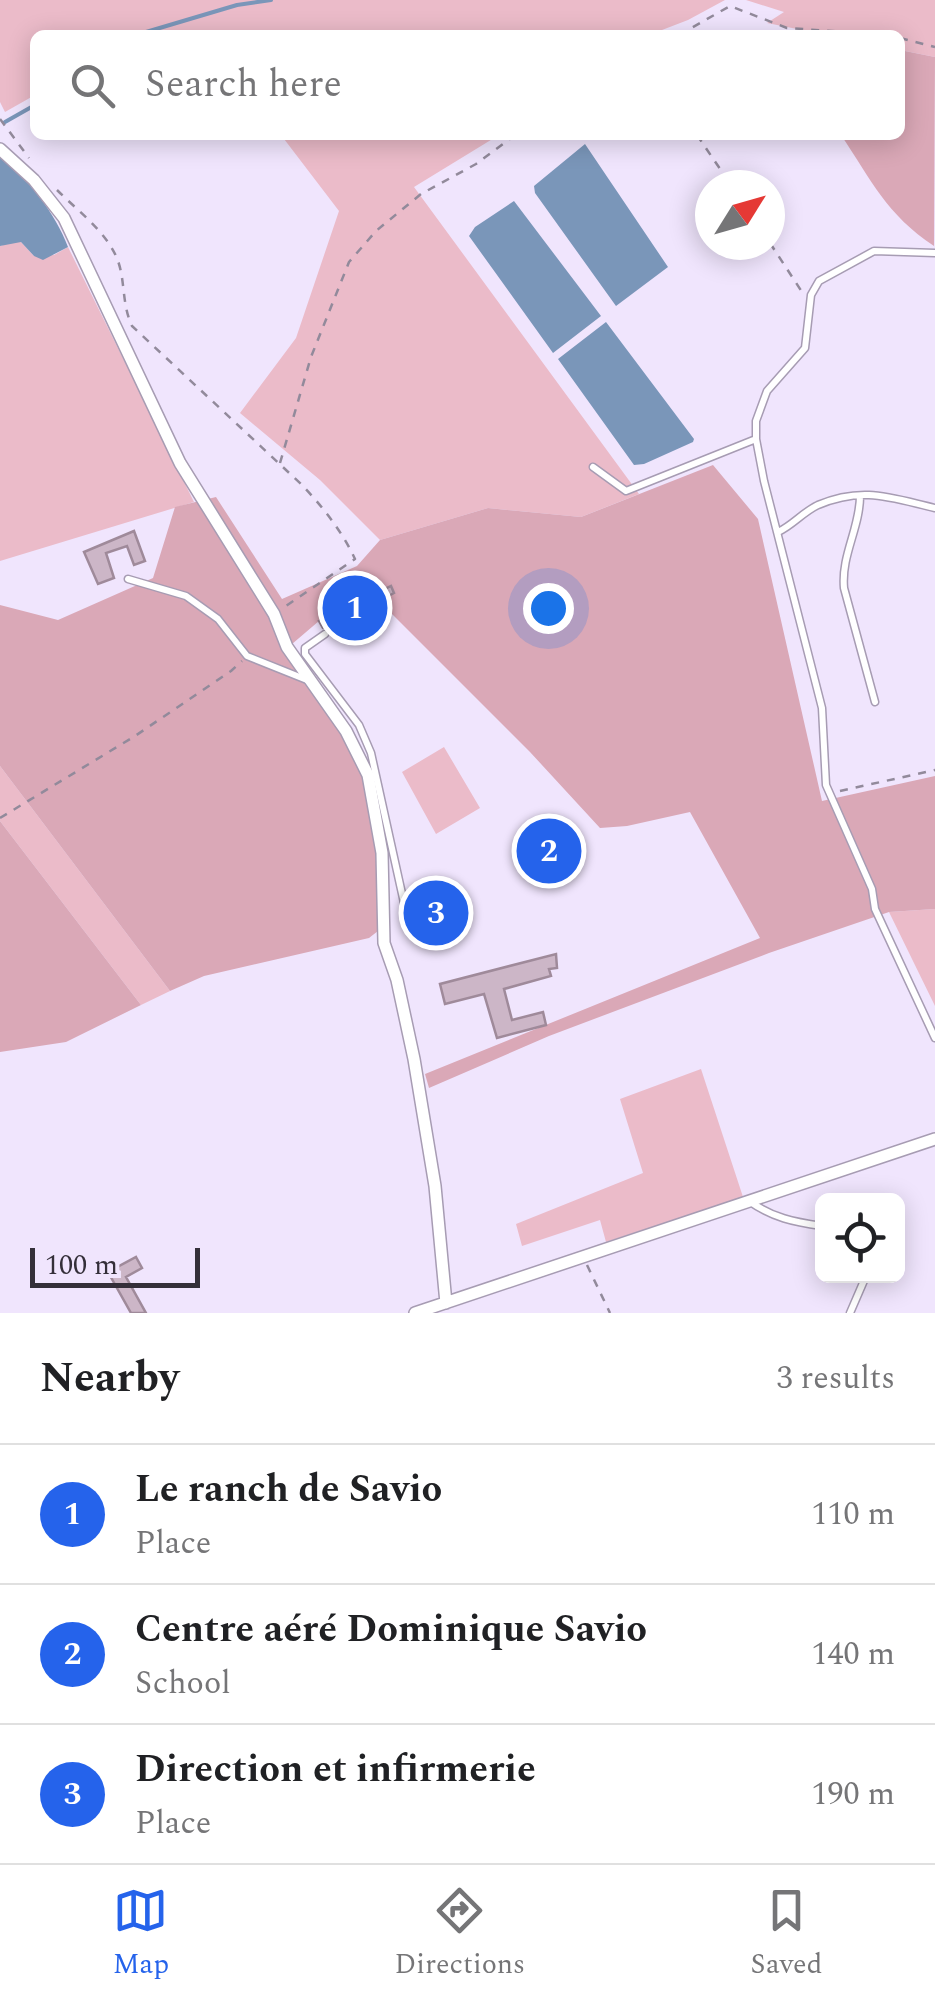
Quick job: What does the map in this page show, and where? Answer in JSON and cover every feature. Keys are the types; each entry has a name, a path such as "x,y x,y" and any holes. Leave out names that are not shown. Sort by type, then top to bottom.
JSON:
{"street":[{"path":"0,149 34,180 64,218 180,463 274,614 287,648 346,731 368,775 384,871 384,943 397,980 414,1060 434,1186 446,1303"},
{"path":"415,1313 935,1138"}],"lane":[{"path":"935,252 874,251 819,281 809,306 804,348 762,400 756,421 756,439 822,708 829,794 935,1038"},
{"path":"594,467 626,491 756,439"},
{"path":"778,532 820,504 860,496 891,495 935,508"},
{"path":"860,496 860,509 844,558 844,588 875,702"},
{"path":"128,579 186,596 218,619 247,656 312,683"},
{"path":"325,634 304,648 305,654 360,725 372,752 410,930"},
{"path":"748,1200 788,1222 815,1225"},
{"path":"850,1313 863,1283"}],"path":[{"path":"688,30 730,6 787,28 816,30"},
{"path":"905,39 935,46"},
{"path":"0,119 36,166"},
{"path":"279,465 311,357 348,262 376,231 411,202 510,140"},
{"path":"700,140 721,170"},
{"path":"48,181 104,237 117,258 132,326 321,506 355,559 274,614"},
{"path":"780,260 809,306"},
{"path":"0,818 135,736 231,672 247,656"},
{"path":"829,794 935,770"},
{"path":"583,1254 610,1313"}],"shaded area":[{"path":"0,0 725,0 662,30 30,30 30,98 5,112 0,102"},
{"path":"746,0 935,0 935,57 905,51 905,30 802,30 767,23 784,12"},
{"path":"905,51 935,57 934,246 904,222 871,182 844,140 905,140"},
{"path":"285,140 491,140 414,187 639,494 581,517 488,508 380,540 320,480 240,413 296,338 339,211"},
{"path":"15,241 34,256 54,255 68,247 194,502 0,561 0,246"},
{"path":"713,465 758,519 822,801 935,776 935,909 889,912 769,953 549,1036 429,1088 425,1074 760,938 690,812 600,828 391,613 377,593 371,594 319,621 285,650 342,734 365,777 378,864 378,931 369,938 204,976 170,991 0,766 0,605 58,620 153,578 175,507 216,497 282,599 357,566 380,540 488,508 581,517"},
{"path":"444,747 480,808 436,834 402,772"},
{"path":"0,766 170,991 141,1005 0,821"},
{"path":"0,821 141,1005 66,1042 0,1052"},
{"path":"935,909 935,1006 889,912"},
{"path":"701,1069 743,1197 606,1242 600,1220 522,1246 516,1224 643,1173 620,1099"}],"water":[{"path":"585,144 668,267 616,306 535,193 534,186"},
{"path":"0,155 40,197 68,247 43,260 21,242 0,246"},
{"path":"514,201 601,316 553,353 469,236 475,227"},
{"path":"606,322 693,442 634,465 558,359"}],"building":[{"path":"134,531 145,561 134,565 127,546 106,553 114,578 98,584 84,552"},
{"path":"391,586 394,593 328,628 323,628 319,621"},
{"path":"556,954 557,968 549,969 551,976 504,989 512,1020 543,1012 546,1025 497,1038 484,994 445,1004 440,984"},
{"path":"136,1257 142,1268 126,1277 146,1313 131,1313 108,1272"}],"waterway":[{"path":"153,30 237,5 271,0"},
{"path":"5,122 30,108"}],"place":[{"name":"Le ranch de Savio","path":"355,608"},
{"name":"Centre aéré Dominique Savio","path":"549,851"},
{"name":"Direction et infirmerie","path":"436,913"}]}
